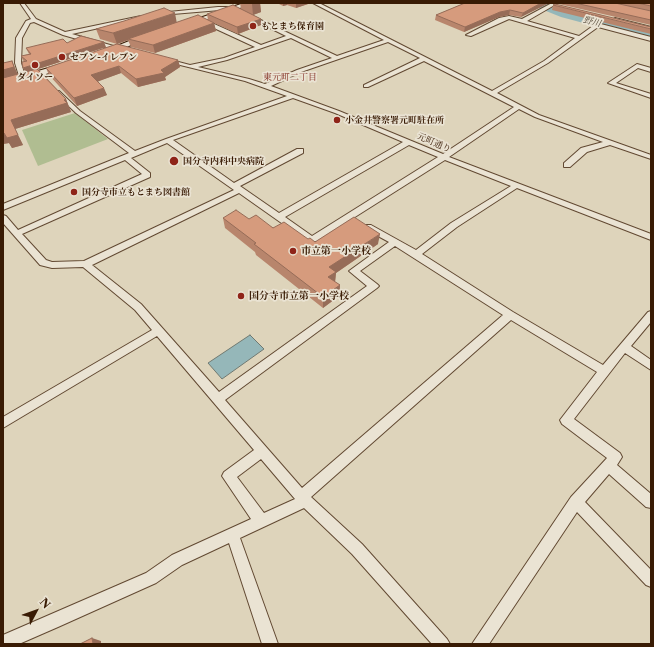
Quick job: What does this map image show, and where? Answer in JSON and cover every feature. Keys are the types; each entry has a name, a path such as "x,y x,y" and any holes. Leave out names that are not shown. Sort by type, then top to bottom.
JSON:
{"main road":[{"path":"180,26 251,3"},
{"path":"96,55 153,35"},
{"path":"3,84 44,76 76,62"}],"street":[{"path":"22,3 34,20 65,34 129,51"},
{"path":"315,3 390,40 423,59 518,107 538,116 651,157"},
{"path":"524,20 552,6"},
{"path":"156,15 218,8 233,8 336,58"},
{"path":"65,34 145,17"},
{"path":"468,35 500,19 509,17 524,20 580,38"},
{"path":"606,18 651,29"},
{"path":"23,79 18,63 19,38 28,22 34,20"},
{"path":"199,20 261,47"},
{"path":"493,94 546,62 597,25 651,39"},
{"path":"190,66 225,59 291,36"},
{"path":"266,86 282,78 390,40"},
{"name":"元町通り","path":"156,58 266,86 517,185 650,233"},
{"path":"366,86 423,59"},
{"path":"651,70 637,66 611,82 651,96"},
{"path":"16,234 148,175 130,155 78,112 53,87"},
{"path":"3,207 168,140 293,96"},
{"path":"168,140 310,239 314,239 444,157 518,107"},
{"path":"279,217 408,142"},
{"path":"567,165 584,150 612,142"},
{"path":"3,218 43,263 52,265 85,264 237,188 300,151"},
{"path":"416,254 454,225 517,185"},
{"path":"352,216 394,243 416,254 510,315 604,371"},
{"path":"218,399 374,286 354,271 394,243"},
{"path":"85,264 138,307 304,499 357,549 442,644"},
{"path":"3,643 151,578 177,560 233,536 299,504 304,499 307,492 510,315"},
{"path":"480,644 576,502 616,457 566,420 604,371 651,315"},
{"path":"3,423 158,331"},
{"path":"624,347 651,366"},
{"path":"262,451 228,476 262,521"},
{"path":"608,466 651,502"},
{"path":"576,502 649,574"},
{"path":"233,536 270,644"}],"green space":[{"path":"75,113 108,139 38,166 22,130"}],"water":[{"path":"250,335 264,349 222,379 208,363"}],"building":[{"path":"465,3 541,3 523,13 510,10 500,12 465,27 436,15"},
{"path":"575,3 615,3 651,11 651,20"},
{"path":"637,3 651,3 651,6"},
{"path":"555,4 651,27 651,29 553,5"},
{"path":"233,5 261,19 237,27 207,14"},
{"path":"164,8 175,13 113,33 96,29 124,21"},
{"path":"198,15 214,23 153,45 128,39"},
{"path":"81,36 104,42 23,68 22,62 27,61 21,56 31,54 26,48 63,39 67,43"},
{"path":"117,44 178,60 161,70 164,73 136,79 119,66 91,75 104,88 74,98 46,68"},
{"path":"12,61 14,67 3,70 3,63"},
{"path":"37,69 66,99 64,100 67,103 11,120 18,135 7,138 4,133 3,134 3,78"},
{"path":"236,210 249,219 256,215 273,228 284,222 308,239 310,238 315,242 354,217 380,234 329,267 336,272 328,277 340,285 323,297 223,218"},
{"path":"92,638 93,644 80,644"}],"waterway":[{"name":"野川","path":"535,3 565,15 651,37"}],"place":[{"name":"もとまち保育園","path":"253,26"},
{"name":"セブン-イレブン","path":"62,57"},
{"name":"ダイソー","path":"35,65"},
{"name":"小金井警察署元町駐在所","path":"337,120"},
{"name":"国分寺内科中央病院","path":"174,161"},
{"name":"国分寺市立もとまち図書館","path":"74,192"},
{"name":"市立第一小学校","path":"293,251"},
{"name":"国分寺市立第一小学校","path":"241,296"}],"district":[{"name":"東元町二丁目","path":"290,77"}]}
